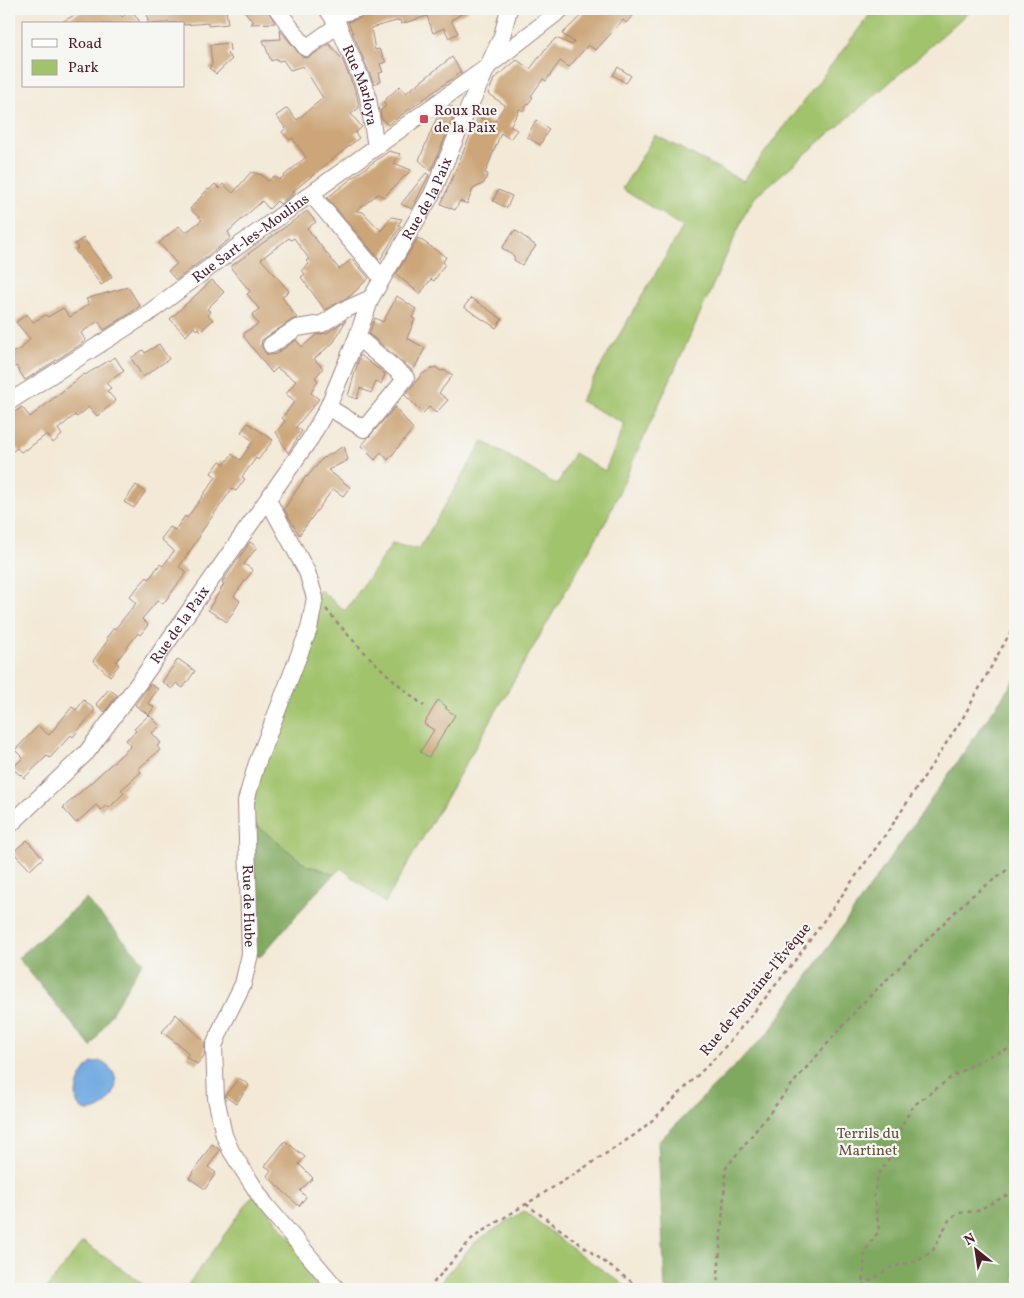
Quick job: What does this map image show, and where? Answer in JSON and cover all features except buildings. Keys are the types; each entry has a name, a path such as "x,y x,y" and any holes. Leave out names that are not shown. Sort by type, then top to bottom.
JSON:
{"street":[{"name":"Rue Marloya","path":"277,9 306,48 333,17 367,92 376,147"},
{"path":"333,17 357,9"},
{"name":"Rue de la Paix","path":"9,826 87,752 140,681 310,439 328,407 357,337 370,298 432,194 502,36 509,9"},
{"name":"Rue Sart-les-Moulins","path":"9,402 146,315 487,67 562,9"},
{"path":"311,194 382,278"},
{"path":"271,345 296,328 322,324 342,311 370,298"},
{"path":"328,407 364,429 406,378 357,337"},
{"name":"Rue de Hube","path":"268,500 307,572 315,598 309,629 256,766 246,802 250,954 243,984 214,1046 216,1098 224,1135 231,1151 265,1204 337,1289"}],"path":[{"path":"315,598 321,601 340,627 354,642 401,688 424,706"},
{"name":"Rue de Fontaine-l'Évêque","path":"428,1289 468,1243 481,1232 613,1150 656,1117 719,1054 754,1013 796,958 891,827 964,716 1015,624"},
{"path":"717,1289 726,1168 794,1082 860,1006 969,898 1015,864"},
{"path":"862,1288 864,1251 879,1231 874,1196 878,1175 888,1160 913,1106 953,1076 989,1056 1015,1047"},
{"path":"862,1288 892,1266 918,1261 933,1250 949,1220 958,1213 977,1211 1015,1191"},
{"path":"526,1204 641,1289"}],"green space":[{"path":"874,9 972,9 889,83 755,197 746,211 605,523 385,903 341,868 334,875 307,866 250,820 251,794 319,589 345,611 392,544 419,549 483,441 557,485 574,453 605,471 625,424 580,401 683,227 622,189 655,135 743,181"},
{"name":"Terrils du Martinet","path":"1015,679 1015,1289 665,1289 658,1142 769,1032"},
{"path":"250,820 307,866 334,875 261,956 253,956"},
{"path":"86,899 143,961 91,1047 18,958"},
{"path":"254,1194 333,1289 185,1289"},
{"path":"524,1211 578,1253 630,1289 435,1289 473,1244"},
{"path":"83,1242 150,1289 46,1289"}],"water":[{"path":"99,1061 110,1068 115,1077 116,1086 113,1094 100,1108 92,1111 84,1110 79,1106 76,1094 80,1079 92,1063"}],"place":[{"name":"Roux Rue de la Paix","path":"424,119"}]}
